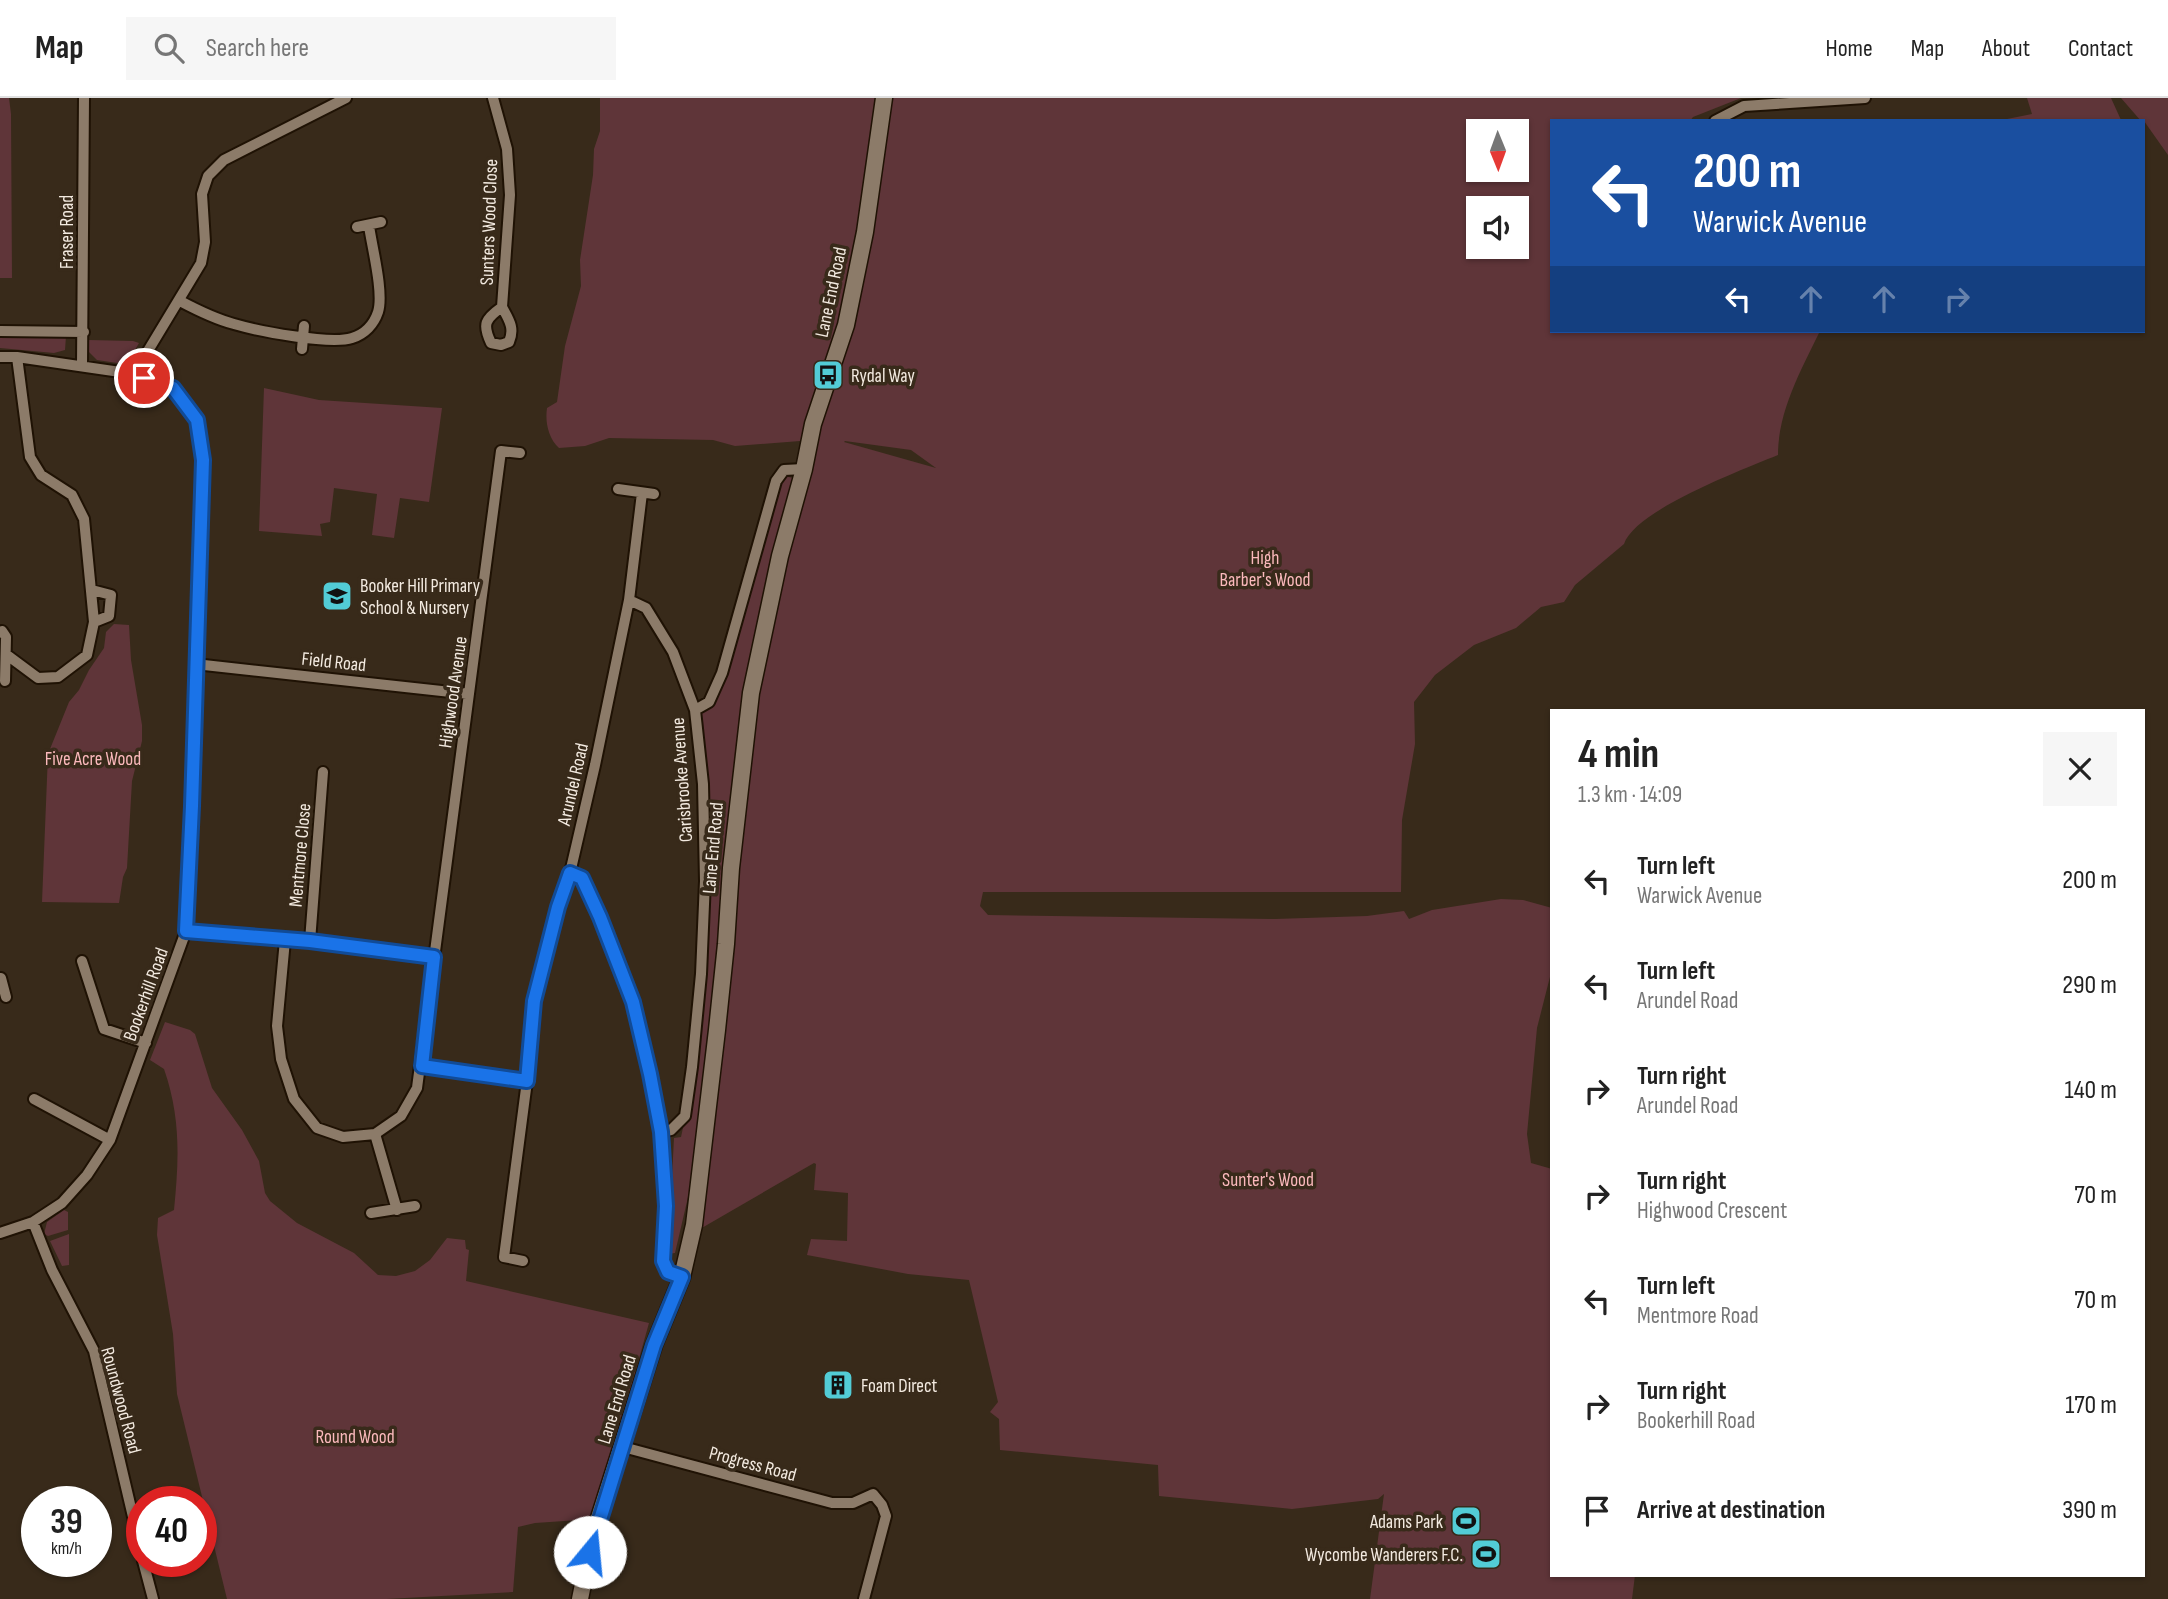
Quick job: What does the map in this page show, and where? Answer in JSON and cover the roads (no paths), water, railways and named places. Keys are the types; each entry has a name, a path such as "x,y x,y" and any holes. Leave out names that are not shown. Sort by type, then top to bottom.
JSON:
{"street":[{"name":"Fraser Road","path":"82,366 84,98"},
{"path":"134,374 201,263 205,242 202,194 208,176 224,160 346,98"},
{"name":"Sunters Wood Close","path":"493,98 508,149 510,195 502,307"},
{"name":"Lane End Road","path":"580,1599 592,1540 654,1345 682,1277 694,1226 725,957 741,764 751,693 780,556 804,469 813,424 846,325 864,232 884,98"},
{"path":"1719,119 1744,106 1865,98"},
{"path":"357,227 382,222"},
{"path":"180,301 236,325 304,331 335,340 351,338 365,332 373,324 379,311 369,226"},
{"path":"0,331 84,332"},
{"path":"302,349 304,331"},
{"name":"Bookerhill Road","path":"0,357 18,357 134,374 173,388 197,420 203,460 186,931 110,1140 87,1175 62,1203 33,1222 0,1233"},
{"path":"7,655 38,678 58,677 87,655 94,622 84,519 72,495 41,475 30,457 18,357"},
{"name":"Highwood Avenue","path":"375,1135 401,1116 417,1088 422,1066 501,451 520,453"},
{"path":"695,710 709,702 722,673 776,481 784,470 804,469"},
{"name":"Arundel Road","path":"523,1261 504,1257 527,1081 534,1001 558,907 570,873 629,600 648,494 618,489"},
{"path":"92,590 111,595 109,616 94,622"},
{"name":"Carisbrooke Avenue","path":"629,600 646,608 673,652 695,710 703,784 705,881 701,974 692,1067 685,1116 671,1130 661,1132"},
{"path":"2,631 6,638 5,681"},
{"name":"Field Road","path":"195,664 469,694"},
{"name":"Mentmore Close","path":"310,941 323,772"},
{"path":"570,873 582,878 633,1002 661,1132 666,1206 663,1261 668,1272 682,1277"},
{"path":"186,931 310,941 434,957"},
{"path":"285,940 277,1026 281,1059 294,1099 317,1128 343,1137 375,1135 397,1210"},
{"path":"82,961 104,1029 146,1042"},
{"path":"422,1066 527,1081"},
{"path":"34,1099 110,1140"},
{"path":"371,1213 415,1206"},
{"name":"Roundwood Road","path":"33,1222 52,1270 94,1351 126,1487"},
{"name":"Progress Road","path":"623,1447 832,1503 853,1503 873,1494 882,1505 886,1516 864,1599"},
{"path":"147,1577 153,1599"}],"place":[{"name":"Rydal Way","path":"828,375"},
{"name":"Booker Hill Primary School & Nursery","path":"337,596"},
{"name":"Foam Direct","path":"838,1385"},
{"name":"Adams Park","path":"1466,1521"},
{"name":"Wycombe Wanderers F.C.","path":"1486,1554"}],"park label":[{"name":"High Barber's Wood","path":"1265,568"},
{"name":"Five Acre Wood","path":"93,758"},
{"name":"Sunter's Wood","path":"1268,1179"},
{"name":"Round Wood","path":"355,1436"}]}
